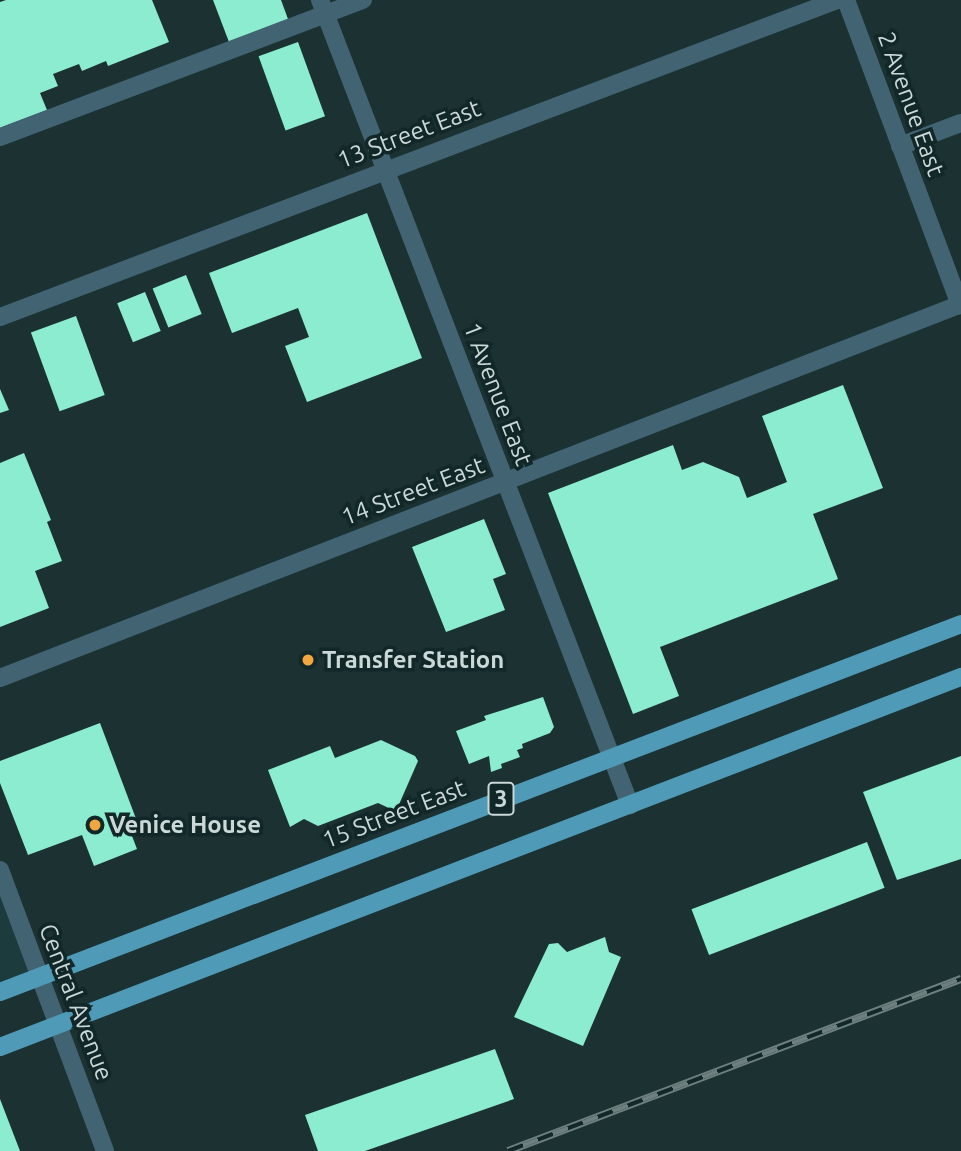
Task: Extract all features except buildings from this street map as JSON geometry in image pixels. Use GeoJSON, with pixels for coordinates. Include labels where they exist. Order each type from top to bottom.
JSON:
{"type":"FeatureCollection","features":[{"type":"Feature","properties":{"kind":"main road","name":"15 Street East"},"geometry":{"type":"LineString","coordinates":[[41,976],[961,624]]}},
{"type":"Feature","properties":{"kind":"main road","name":"3"},"geometry":{"type":"LineString","coordinates":[[0,1047],[961,677]]}},
{"type":"Feature","properties":{"kind":"main road","name":"3"},"geometry":{"type":"LineString","coordinates":[[0,992],[41,976]]}},
{"type":"Feature","properties":{"kind":"street"},"geometry":{"type":"LineString","coordinates":[[0,137],[323,7],[363,0]]}},
{"type":"Feature","properties":{"kind":"street","name":"13 Street East"},"geometry":{"type":"LineString","coordinates":[[0,317],[385,169],[838,0]]}},
{"type":"Feature","properties":{"kind":"street","name":"2 Avenue East"},"geometry":{"type":"LineString","coordinates":[[846,0],[960,304]]}},
{"type":"Feature","properties":{"kind":"street","name":"1 Avenue East"},"geometry":{"type":"LineString","coordinates":[[323,7],[630,805]]}},
{"type":"Feature","properties":{"kind":"street"},"geometry":{"type":"LineString","coordinates":[[900,146],[961,123]]}},
{"type":"Feature","properties":{"kind":"street","name":"14 Street East"},"geometry":{"type":"LineString","coordinates":[[0,678],[960,304]]}},
{"type":"Feature","properties":{"kind":"street","name":"Central Avenue"},"geometry":{"type":"LineString","coordinates":[[0,870],[105,1151]]}},
{"type":"Feature","properties":{"kind":"shaded area"},"geometry":{"type":"Polygon","coordinates":[[[0,870],[41,976],[0,992],[0,870]]]}},
{"type":"Feature","properties":{"kind":"railway"},"geometry":{"type":"LineString","coordinates":[[508,1151],[961,979]]}},
{"type":"Feature","properties":{"kind":"place","name":"Transfer Station"},"geometry":{"type":"Point","coordinates":[308,660]}},
{"type":"Feature","properties":{"kind":"place","name":"Venice House"},"geometry":{"type":"Point","coordinates":[95,825]}}]}
